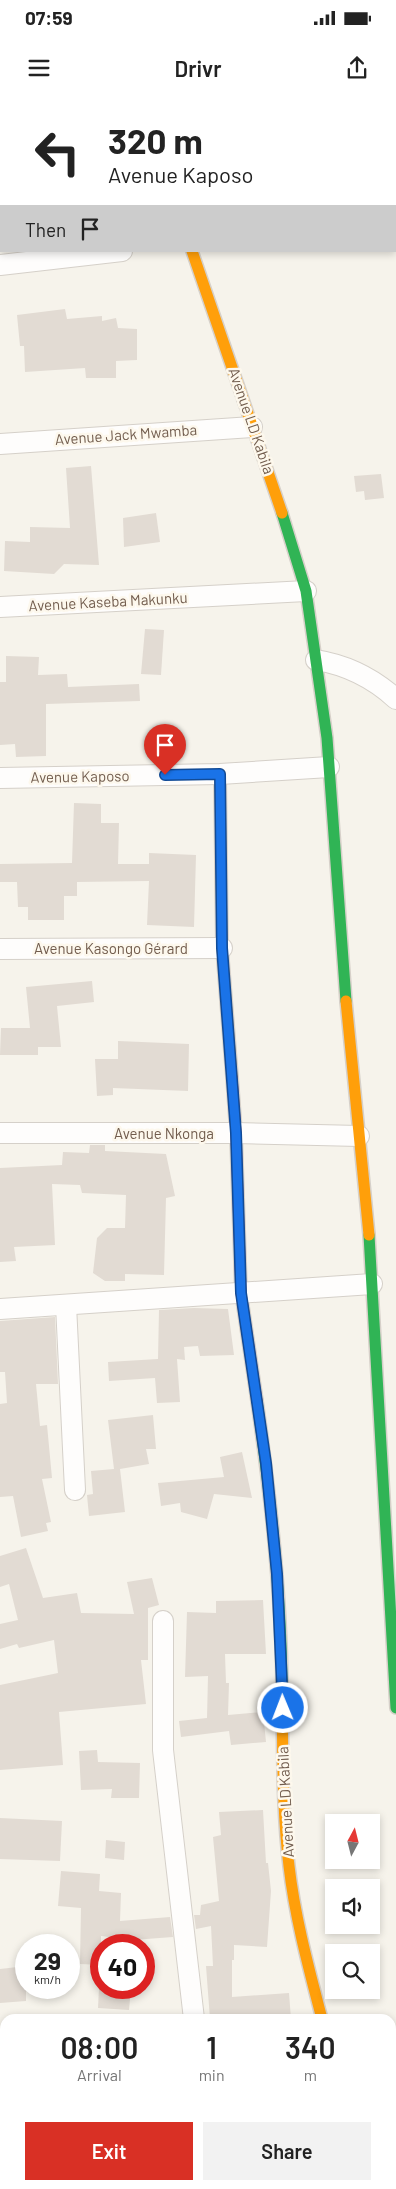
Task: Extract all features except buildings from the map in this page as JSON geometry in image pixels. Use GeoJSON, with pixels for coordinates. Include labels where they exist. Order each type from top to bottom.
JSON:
{"type":"FeatureCollection","features":[{"type":"Feature","properties":{"kind":"street"},"geometry":{"type":"LineString","coordinates":[[0,265],[113,252]]}},
{"type":"Feature","properties":{"kind":"street","name":"Avenue LD Kabila"},"geometry":{"type":"LineString","coordinates":[[192,252],[252,427],[268,468],[306,591],[316,660],[329,767],[341,946],[370,1246],[396,1708]]}},
{"type":"Feature","properties":{"kind":"street","name":"Avenue Jack Mwamba"},"geometry":{"type":"LineString","coordinates":[[0,444],[252,427]]}},
{"type":"Feature","properties":{"kind":"street","name":"Avenue Kaseba Makunku"},"geometry":{"type":"LineString","coordinates":[[0,607],[306,591]]}},
{"type":"Feature","properties":{"kind":"street"},"geometry":{"type":"LineString","coordinates":[[316,660],[332,662],[358,672],[383,687],[396,699]]}},
{"type":"Feature","properties":{"kind":"street","name":"Avenue Kaposo"},"geometry":{"type":"LineString","coordinates":[[0,778],[220,774],[329,767]]}},
{"type":"Feature","properties":{"kind":"street","name":"Avenue LD Kabila"},"geometry":{"type":"LineString","coordinates":[[220,774],[222,948],[236,1133],[241,1293],[266,1463],[277,1574],[289,1866],[303,1946],[321,2014]]}},
{"type":"Feature","properties":{"kind":"street","name":"Avenue Kasongo Gérard"},"geometry":{"type":"LineString","coordinates":[[0,949],[222,948]]}},
{"type":"Feature","properties":{"kind":"street","name":"Avenue Nkonga"},"geometry":{"type":"LineString","coordinates":[[0,1133],[236,1133],[359,1136]]}},
{"type":"Feature","properties":{"kind":"street"},"geometry":{"type":"LineString","coordinates":[[0,1309],[372,1284]]}},
{"type":"Feature","properties":{"kind":"street"},"geometry":{"type":"LineString","coordinates":[[66,1306],[75,1490]]}},
{"type":"Feature","properties":{"kind":"street"},"geometry":{"type":"LineString","coordinates":[[163,1621],[163,1750],[193,2014]]}},
{"type":"Feature","properties":{"kind":"traffic: fast"},"geometry":{"type":"LineString","coordinates":[[282,513],[306,591],[327,738],[346,1001]]}},
{"type":"Feature","properties":{"kind":"traffic: fast"},"geometry":{"type":"LineString","coordinates":[[369,1235],[396,1708]]}},
{"type":"Feature","properties":{"kind":"traffic: fast"},"geometry":{"type":"LineString","coordinates":[[257,1401],[275,1547],[282,1658],[282,1695]]}},
{"type":"Feature","properties":{"kind":"traffic: slow"},"geometry":{"type":"LineString","coordinates":[[192,252],[282,513]]}},
{"type":"Feature","properties":{"kind":"traffic: slow"},"geometry":{"type":"LineString","coordinates":[[220,774],[222,948],[232,1077]]}},
{"type":"Feature","properties":{"kind":"traffic: slow"},"geometry":{"type":"LineString","coordinates":[[346,1001],[369,1235]]}},
{"type":"Feature","properties":{"kind":"traffic: slow"},"geometry":{"type":"LineString","coordinates":[[282,1695],[284,1802],[289,1866],[307,1962],[321,2014]]}},
{"type":"Feature","properties":{"kind":"traffic: jam"},"geometry":{"type":"LineString","coordinates":[[232,1077],[236,1133],[241,1293],[257,1401]]}},
{"type":"Feature","properties":{"kind":"route"},"geometry":{"type":"LineString","coordinates":[[165,775],[220,774],[222,948],[236,1133],[241,1293],[266,1463],[277,1574],[282,1652],[283,1708]]}}]}
